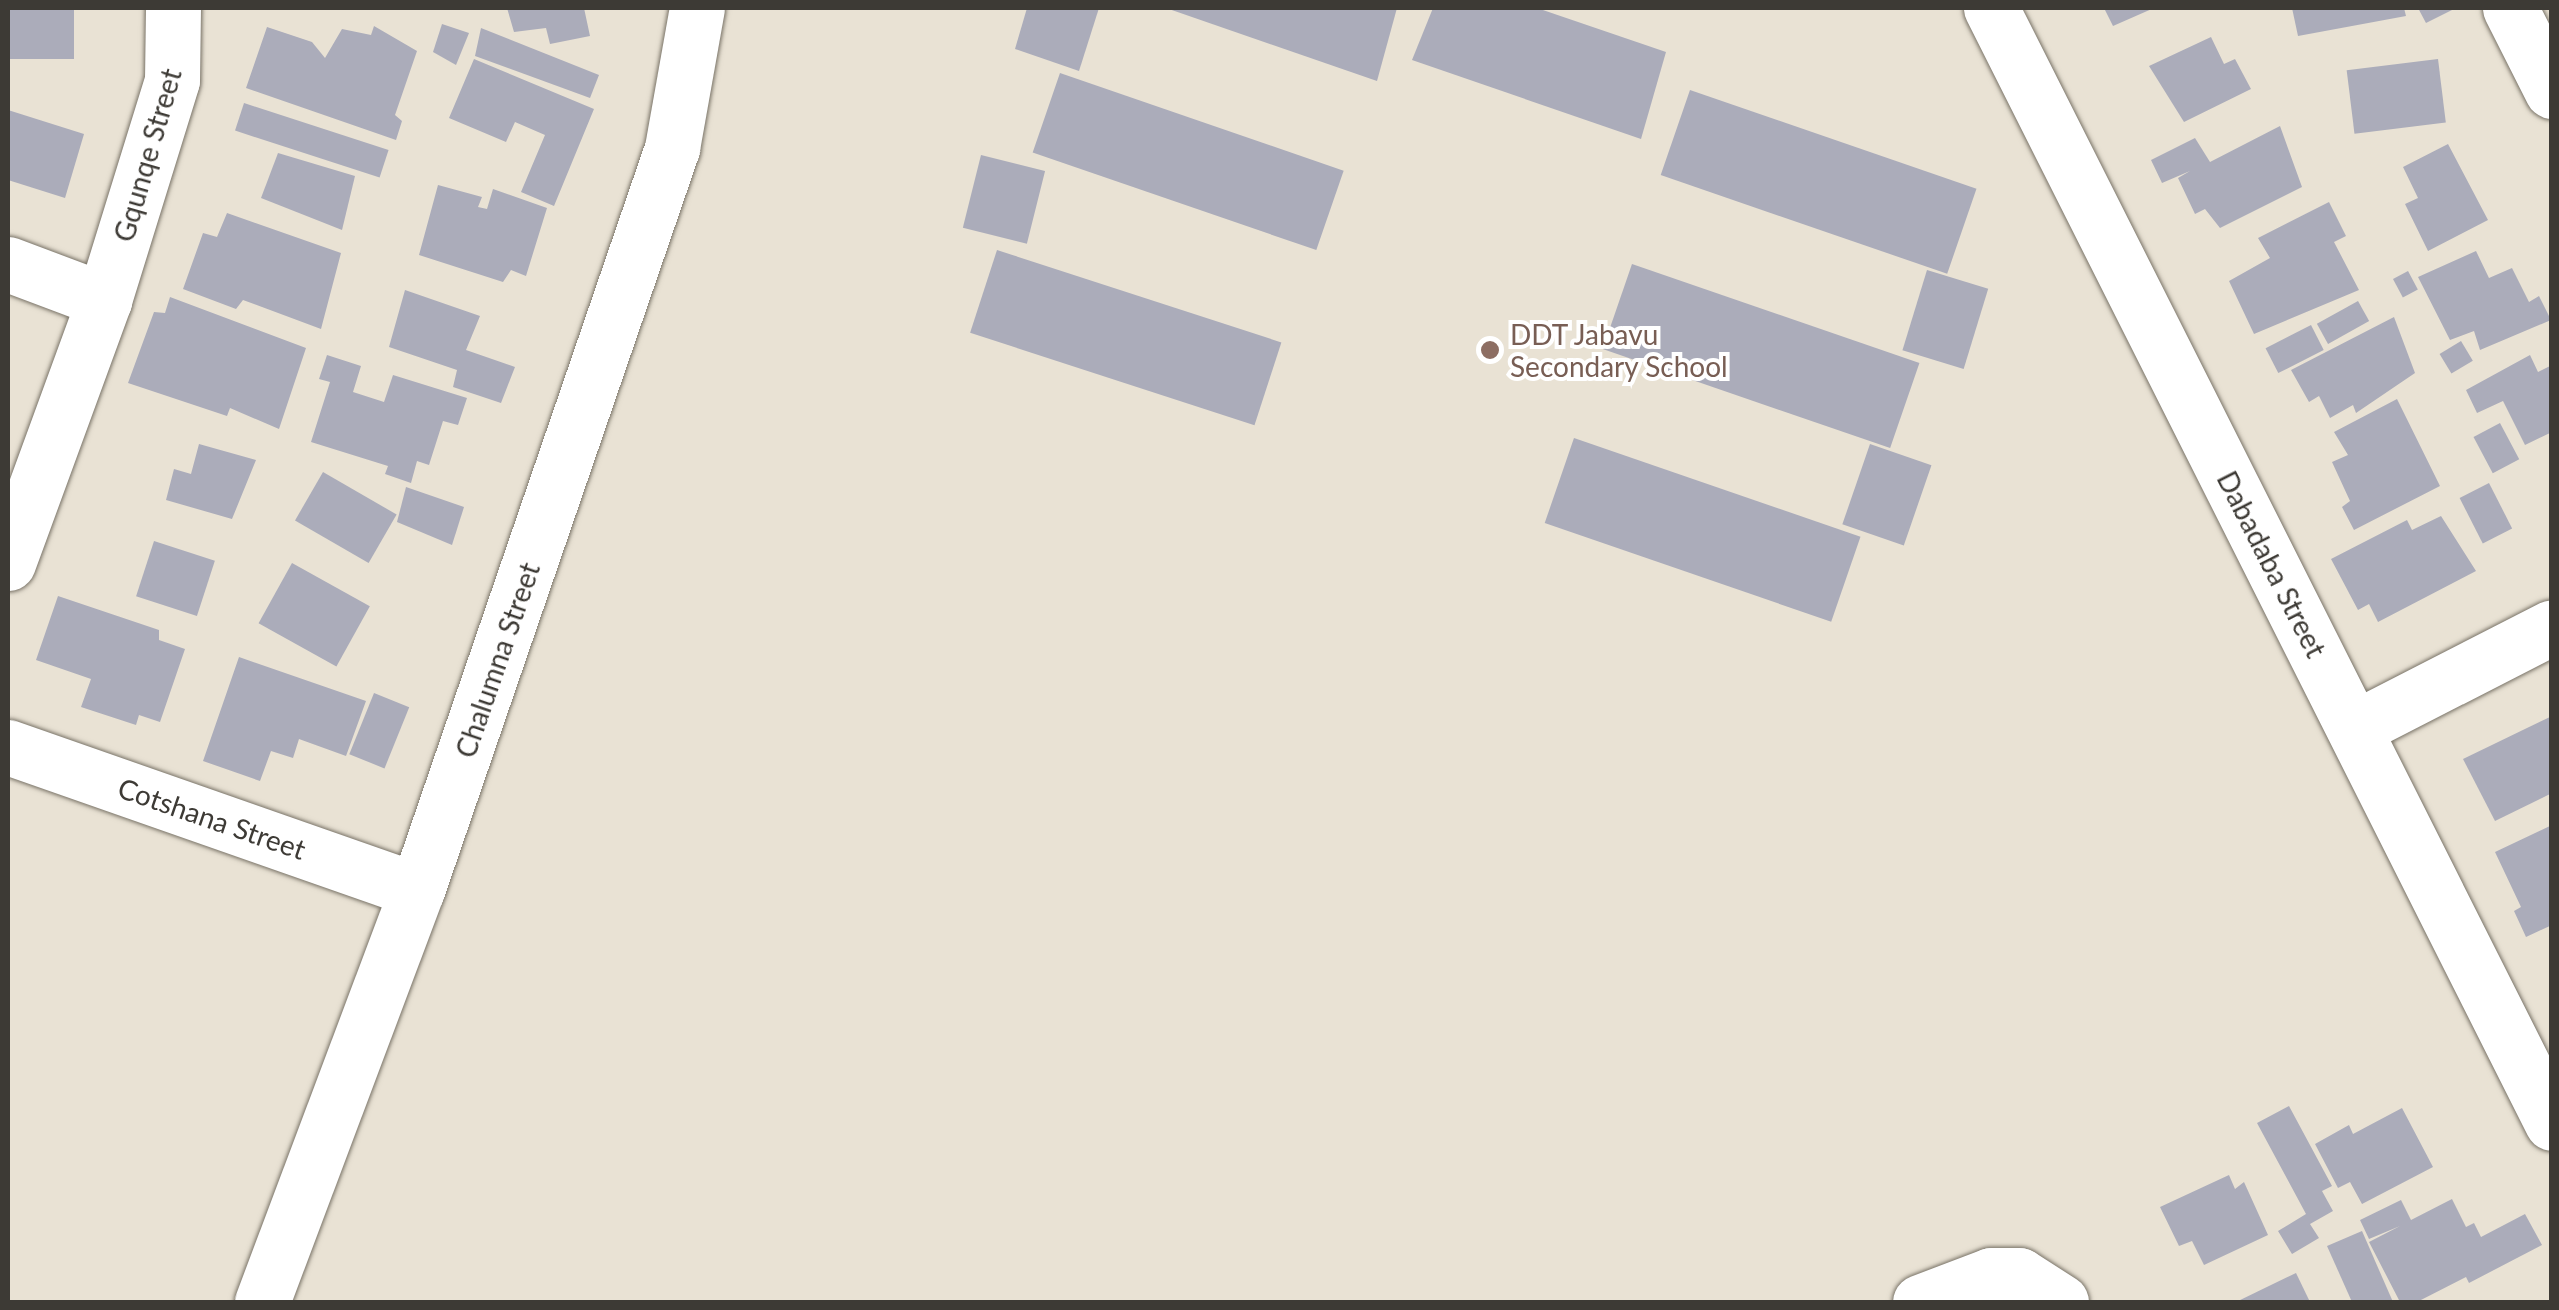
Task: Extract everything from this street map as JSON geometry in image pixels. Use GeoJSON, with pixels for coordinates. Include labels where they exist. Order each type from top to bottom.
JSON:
{"type":"FeatureCollection","features":[{"type":"Feature","properties":{"kind":"street","name":"Gqunqe Street"},"geometry":{"type":"LineString","coordinates":[[8,563],[104,300],[172,80],[172,8]]}},
{"type":"Feature","properties":{"kind":"street","name":"Chalumna Street"},"geometry":{"type":"LineString","coordinates":[[262,1302],[417,890],[672,148],[697,8]]}},
{"type":"Feature","properties":{"kind":"street","name":"Dabadaba Street"},"geometry":{"type":"LineString","coordinates":[[1991,8],[2552,1123]]}},
{"type":"Feature","properties":{"kind":"street"},"geometry":{"type":"LineString","coordinates":[[2510,8],[2552,91]]}},
{"type":"Feature","properties":{"kind":"street"},"geometry":{"type":"LineString","coordinates":[[8,264],[104,300]]}},
{"type":"Feature","properties":{"kind":"street"},"geometry":{"type":"LineString","coordinates":[[2355,728],[2552,628]]}},
{"type":"Feature","properties":{"kind":"street","name":"Cotshana Street"},"geometry":{"type":"LineString","coordinates":[[8,746],[417,890]]}},
{"type":"Feature","properties":{"kind":"street"},"geometry":{"type":"LineString","coordinates":[[1920,1302],[1990,1275],[2019,1276],[2061,1302]]}},
{"type":"Feature","properties":{"kind":"building"},"geometry":{"type":"Polygon","coordinates":[[[8,8],[74,8],[74,59],[8,59],[8,8]]]}},
{"type":"Feature","properties":{"kind":"building"},"geometry":{"type":"Polygon","coordinates":[[[507,8],[584,8],[590,36],[550,44],[546,28],[514,32],[507,8]]]}},
{"type":"Feature","properties":{"kind":"building"},"geometry":{"type":"Polygon","coordinates":[[[1027,8],[1099,8],[1079,71],[1015,49],[1027,8]]]}},
{"type":"Feature","properties":{"kind":"building"},"geometry":{"type":"Polygon","coordinates":[[[1166,8],[1397,8],[1377,81],[1166,8]]]}},
{"type":"Feature","properties":{"kind":"building"},"geometry":{"type":"Polygon","coordinates":[[[1433,8],[1537,8],[1666,52],[1641,139],[1412,60],[1433,8]]]}},
{"type":"Feature","properties":{"kind":"building"},"geometry":{"type":"Polygon","coordinates":[[[2104,8],[2154,8],[2113,26],[2104,8]]]}},
{"type":"Feature","properties":{"kind":"building"},"geometry":{"type":"Polygon","coordinates":[[[2292,8],[2404,8],[2406,16],[2298,36],[2292,8]]]}},
{"type":"Feature","properties":{"kind":"building"},"geometry":{"type":"Polygon","coordinates":[[[2418,8],[2456,8],[2426,23],[2418,8]]]}},
{"type":"Feature","properties":{"kind":"building"},"geometry":{"type":"Polygon","coordinates":[[[442,24],[469,33],[456,65],[433,52],[442,24]]]}},
{"type":"Feature","properties":{"kind":"building"},"geometry":{"type":"Polygon","coordinates":[[[374,26],[417,51],[395,115],[402,121],[396,140],[246,88],[267,27],[312,42],[325,58],[342,29],[371,35],[374,26]]]}},
{"type":"Feature","properties":{"kind":"building"},"geometry":{"type":"Polygon","coordinates":[[[481,28],[599,75],[590,98],[475,56],[481,28]]]}},
{"type":"Feature","properties":{"kind":"building"},"geometry":{"type":"Polygon","coordinates":[[[2211,37],[2224,64],[2235,59],[2251,89],[2184,122],[2149,66],[2211,37]]]}},
{"type":"Feature","properties":{"kind":"building"},"geometry":{"type":"Polygon","coordinates":[[[474,59],[594,109],[554,206],[521,192],[545,135],[515,122],[506,142],[449,118],[474,59]]]}},
{"type":"Feature","properties":{"kind":"building"},"geometry":{"type":"Polygon","coordinates":[[[2438,59],[2446,123],[2354,134],[2347,70],[2438,59]]]}},
{"type":"Feature","properties":{"kind":"building"},"geometry":{"type":"Polygon","coordinates":[[[1060,73],[1344,171],[1316,250],[1033,152],[1060,73]]]}},
{"type":"Feature","properties":{"kind":"building"},"geometry":{"type":"Polygon","coordinates":[[[1690,90],[1976,189],[1947,274],[1661,175],[1690,90]]]}},
{"type":"Feature","properties":{"kind":"building"},"geometry":{"type":"Polygon","coordinates":[[[244,103],[389,150],[380,178],[235,131],[244,103]]]}},
{"type":"Feature","properties":{"kind":"building"},"geometry":{"type":"Polygon","coordinates":[[[8,110],[84,134],[65,198],[8,180],[8,110]]]}},
{"type":"Feature","properties":{"kind":"building"},"geometry":{"type":"Polygon","coordinates":[[[2280,126],[2302,187],[2220,228],[2205,209],[2195,214],[2178,178],[2190,171],[2162,183],[2151,160],[2195,138],[2210,162],[2280,126]]]}},
{"type":"Feature","properties":{"kind":"building"},"geometry":{"type":"Polygon","coordinates":[[[2448,144],[2488,220],[2428,251],[2405,204],[2418,198],[2403,167],[2448,144]]]}},
{"type":"Feature","properties":{"kind":"building"},"geometry":{"type":"Polygon","coordinates":[[[278,153],[355,176],[342,230],[261,198],[278,153]]]}},
{"type":"Feature","properties":{"kind":"building"},"geometry":{"type":"Polygon","coordinates":[[[981,155],[1045,171],[1027,244],[963,228],[981,155]]]}},
{"type":"Feature","properties":{"kind":"building"},"geometry":{"type":"Polygon","coordinates":[[[438,185],[482,197],[478,207],[487,209],[493,189],[547,208],[526,276],[511,270],[503,282],[419,255],[438,185]]]}},
{"type":"Feature","properties":{"kind":"building"},"geometry":{"type":"Polygon","coordinates":[[[2329,202],[2346,236],[2334,242],[2359,290],[2254,334],[2229,281],[2270,258],[2258,238],[2329,202]]]}},
{"type":"Feature","properties":{"kind":"building"},"geometry":{"type":"Polygon","coordinates":[[[227,213],[341,253],[321,329],[243,300],[236,309],[183,289],[203,233],[217,237],[227,213]]]}},
{"type":"Feature","properties":{"kind":"building"},"geometry":{"type":"Polygon","coordinates":[[[997,250],[1281,342],[1254,425],[970,333],[997,250]]]}},
{"type":"Feature","properties":{"kind":"building"},"geometry":{"type":"Polygon","coordinates":[[[2476,251],[2489,278],[2512,268],[2529,302],[2539,296],[2551,320],[2480,350],[2474,331],[2450,340],[2418,277],[2476,251]]]}},
{"type":"Feature","properties":{"kind":"building"},"geometry":{"type":"Polygon","coordinates":[[[1632,264],[1919,363],[1890,448],[1603,349],[1632,264]]]}},
{"type":"Feature","properties":{"kind":"building"},"geometry":{"type":"Polygon","coordinates":[[[1927,270],[1988,289],[1964,369],[1902,350],[1927,270]]]}},
{"type":"Feature","properties":{"kind":"building"},"geometry":{"type":"Polygon","coordinates":[[[2408,271],[2418,290],[2403,298],[2393,279],[2408,271]]]}},
{"type":"Feature","properties":{"kind":"building"},"geometry":{"type":"Polygon","coordinates":[[[405,290],[480,316],[466,350],[515,367],[501,403],[453,387],[457,370],[389,347],[405,290]]]}},
{"type":"Feature","properties":{"kind":"building"},"geometry":{"type":"Polygon","coordinates":[[[170,297],[306,348],[279,429],[230,408],[227,416],[128,383],[154,312],[165,313],[170,297]]]}},
{"type":"Feature","properties":{"kind":"building"},"geometry":{"type":"Polygon","coordinates":[[[2358,301],[2369,321],[2328,344],[2317,324],[2358,301]]]}},
{"type":"Feature","properties":{"kind":"building"},"geometry":{"type":"Polygon","coordinates":[[[2394,317],[2415,373],[2356,413],[2353,405],[2330,418],[2319,396],[2309,402],[2291,370],[2394,317]]]}},
{"type":"Feature","properties":{"kind":"building"},"geometry":{"type":"Polygon","coordinates":[[[2311,325],[2324,350],[2278,373],[2266,348],[2311,325]]]}},
{"type":"Feature","properties":{"kind":"building"},"geometry":{"type":"Polygon","coordinates":[[[2461,341],[2473,361],[2451,374],[2440,354],[2461,341]]]}},
{"type":"Feature","properties":{"kind":"building"},"geometry":{"type":"Polygon","coordinates":[[[327,355],[361,366],[353,392],[384,402],[393,375],[467,398],[458,425],[443,421],[429,465],[417,461],[411,483],[385,474],[388,466],[311,442],[330,382],[319,379],[327,355]]]}},
{"type":"Feature","properties":{"kind":"building"},"geometry":{"type":"Polygon","coordinates":[[[2530,355],[2538,372],[2552,365],[2552,432],[2525,445],[2503,401],[2477,413],[2466,390],[2530,355]]]}},
{"type":"Feature","properties":{"kind":"building"},"geometry":{"type":"Polygon","coordinates":[[[2397,399],[2440,486],[2354,530],[2342,507],[2350,501],[2332,462],[2348,455],[2334,432],[2397,399]]]}},
{"type":"Feature","properties":{"kind":"building"},"geometry":{"type":"Polygon","coordinates":[[[2500,423],[2519,459],[2493,473],[2474,437],[2500,423]]]}},
{"type":"Feature","properties":{"kind":"building"},"geometry":{"type":"Polygon","coordinates":[[[1574,438],[1860,537],[1831,622],[1545,523],[1574,438]]]}},
{"type":"Feature","properties":{"kind":"building"},"geometry":{"type":"Polygon","coordinates":[[[199,444],[256,460],[232,519],[166,500],[174,469],[191,474],[199,444]]]}},
{"type":"Feature","properties":{"kind":"building"},"geometry":{"type":"Polygon","coordinates":[[[1870,444],[1931,465],[1904,546],[1842,524],[1870,444]]]}},
{"type":"Feature","properties":{"kind":"building"},"geometry":{"type":"Polygon","coordinates":[[[323,472],[397,514],[369,563],[295,520],[323,472]]]}},
{"type":"Feature","properties":{"kind":"building"},"geometry":{"type":"Polygon","coordinates":[[[2489,483],[2512,528],[2483,543],[2460,498],[2489,483]]]}},
{"type":"Feature","properties":{"kind":"building"},"geometry":{"type":"Polygon","coordinates":[[[406,487],[464,507],[452,545],[397,522],[406,487]]]}},
{"type":"Feature","properties":{"kind":"building"},"geometry":{"type":"Polygon","coordinates":[[[2441,516],[2476,571],[2378,622],[2369,604],[2358,610],[2331,559],[2407,520],[2412,530],[2441,516]]]}},
{"type":"Feature","properties":{"kind":"building"},"geometry":{"type":"Polygon","coordinates":[[[154,541],[215,561],[197,616],[136,596],[154,541]]]}},
{"type":"Feature","properties":{"kind":"building"},"geometry":{"type":"Polygon","coordinates":[[[292,563],[370,606],[336,666],[259,623],[292,563]]]}},
{"type":"Feature","properties":{"kind":"building"},"geometry":{"type":"Polygon","coordinates":[[[58,596],[159,630],[159,640],[185,649],[160,722],[139,715],[136,725],[81,707],[91,679],[36,660],[58,596]]]}},
{"type":"Feature","properties":{"kind":"building"},"geometry":{"type":"Polygon","coordinates":[[[239,657],[366,701],[346,756],[299,739],[293,758],[271,751],[260,781],[203,761],[239,657]]]}},
{"type":"Feature","properties":{"kind":"building"},"geometry":{"type":"Polygon","coordinates":[[[374,693],[409,707],[385,768],[349,754],[374,693]]]}},
{"type":"Feature","properties":{"kind":"building"},"geometry":{"type":"Polygon","coordinates":[[[2552,716],[2552,793],[2495,821],[2463,759],[2552,716]]]}},
{"type":"Feature","properties":{"kind":"building"},"geometry":{"type":"Polygon","coordinates":[[[2552,825],[2552,925],[2526,937],[2514,911],[2521,907],[2495,852],[2552,825]]]}},
{"type":"Feature","properties":{"kind":"building"},"geometry":{"type":"Polygon","coordinates":[[[2289,1106],[2332,1186],[2322,1191],[2333,1211],[2310,1224],[2319,1238],[2292,1254],[2278,1231],[2306,1214],[2257,1123],[2289,1106]]]}},
{"type":"Feature","properties":{"kind":"building"},"geometry":{"type":"Polygon","coordinates":[[[2402,1108],[2433,1167],[2362,1204],[2350,1182],[2338,1188],[2315,1144],[2349,1125],[2353,1134],[2402,1108]]]}},
{"type":"Feature","properties":{"kind":"building"},"geometry":{"type":"Polygon","coordinates":[[[2229,1175],[2235,1189],[2244,1182],[2268,1235],[2204,1265],[2192,1241],[2179,1246],[2160,1207],[2229,1175]]]}},
{"type":"Feature","properties":{"kind":"building"},"geometry":{"type":"Polygon","coordinates":[[[2452,1199],[2466,1227],[2474,1223],[2481,1237],[2525,1214],[2542,1245],[2469,1283],[2466,1277],[2417,1302],[2400,1302],[2369,1242],[2400,1226],[2369,1239],[2360,1220],[2401,1200],[2411,1220],[2452,1199]]]}},
{"type":"Feature","properties":{"kind":"building"},"geometry":{"type":"Polygon","coordinates":[[[2362,1231],[2393,1302],[2352,1302],[2327,1246],[2362,1231]]]}},
{"type":"Feature","properties":{"kind":"building"},"geometry":{"type":"Polygon","coordinates":[[[2296,1273],[2310,1302],[2236,1302],[2296,1273]]]}},
{"type":"Feature","properties":{"kind":"place","name":"DDT Jabavu Secondary School"},"geometry":{"type":"Point","coordinates":[1490,350]}}]}
